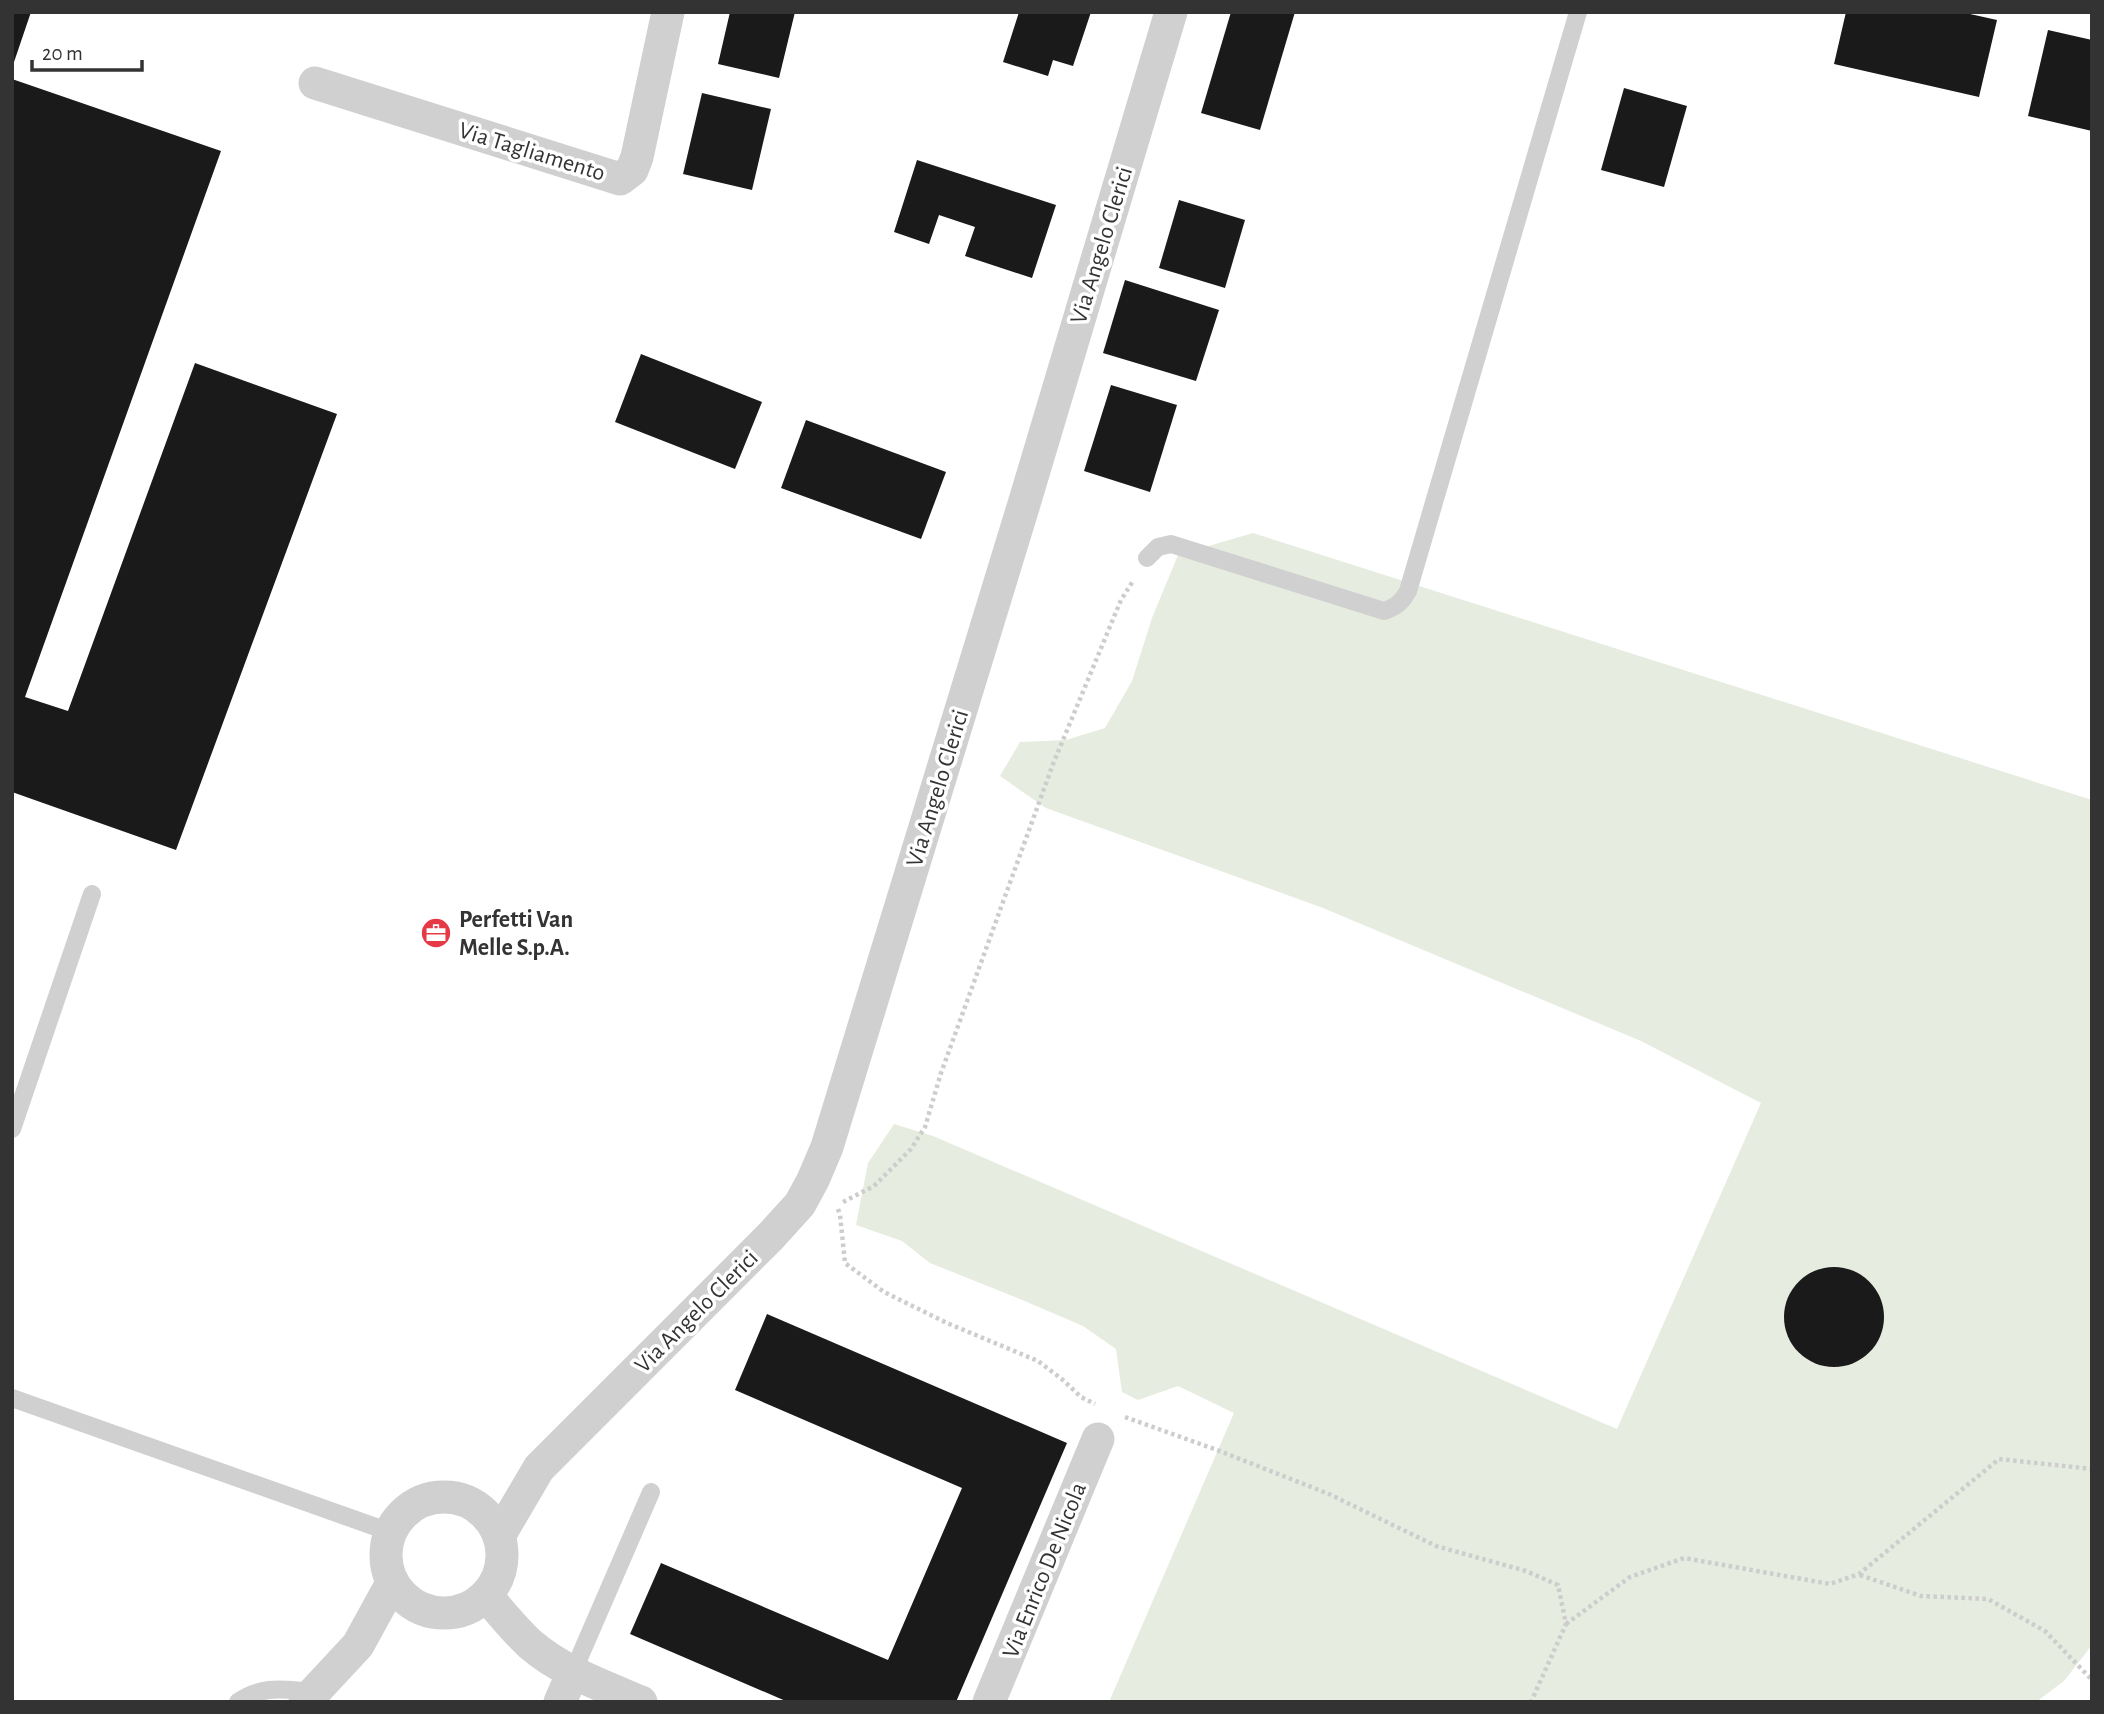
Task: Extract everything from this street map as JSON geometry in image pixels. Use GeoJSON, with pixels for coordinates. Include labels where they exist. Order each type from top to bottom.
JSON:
{"type":"FeatureCollection","features":[{"type":"Feature","properties":{"kind":"street","name":"Via Tagliamento"},"geometry":{"type":"LineString","coordinates":[[315,83],[620,178],[632,170],[638,157],[668,12]]}},
{"type":"Feature","properties":{"kind":"street","name":"Via Angelo Clerici"},"geometry":{"type":"LineString","coordinates":[[499,1536],[539,1468],[771,1236],[800,1204],[813,1180],[827,1147],[1171,12]]}},
{"type":"Feature","properties":{"kind":"street","name":"Via Enrico De Nicola"},"geometry":{"type":"LineString","coordinates":[[989,1702],[1103,1425]]}},
{"type":"Feature","properties":{"kind":"street","name":"Via Angelo Clerici"},"geometry":{"type":"LineString","coordinates":[[470,1502],[539,1468]]}},
{"type":"Feature","properties":{"kind":"street"},"geometry":{"type":"LineString","coordinates":[[452,1496],[470,1502],[483,1511],[499,1536],[501,1567],[495,1582],[486,1595],[458,1612],[442,1614],[412,1605],[392,1583],[386,1566],[385,1549],[390,1532],[400,1516],[415,1504],[433,1497],[452,1496]]}},
{"type":"Feature","properties":{"kind":"street"},"geometry":{"type":"LineString","coordinates":[[309,1697],[358,1645],[392,1583]]}},
{"type":"Feature","properties":{"kind":"street"},"geometry":{"type":"LineString","coordinates":[[486,1595],[566,1687],[641,1702]]}},
{"type":"Feature","properties":{"kind":"street"},"geometry":{"type":"LineString","coordinates":[[358,1645],[425,1611]]}},
{"type":"Feature","properties":{"kind":"lane"},"geometry":{"type":"LineString","coordinates":[[1147,558],[1158,547],[1171,544],[1384,611],[1402,602],[1408,591],[1578,12]]}},
{"type":"Feature","properties":{"kind":"lane"},"geometry":{"type":"LineString","coordinates":[[12,1129],[92,894]]}},
{"type":"Feature","properties":{"kind":"lane"},"geometry":{"type":"LineString","coordinates":[[12,1398],[390,1532]]}},
{"type":"Feature","properties":{"kind":"lane"},"geometry":{"type":"LineString","coordinates":[[566,1687],[651,1492]]}},
{"type":"Feature","properties":{"kind":"lane"},"geometry":{"type":"LineString","coordinates":[[238,1702],[248,1695],[270,1689],[309,1697]]}},
{"type":"Feature","properties":{"kind":"path"},"geometry":{"type":"LineString","coordinates":[[1147,558],[1121,600],[1053,764],[946,1061],[925,1127],[911,1149],[874,1186],[836,1205],[841,1215],[845,1263],[884,1292],[947,1323],[1038,1361],[1081,1397],[1103,1425],[1217,1450],[1329,1494],[1436,1546],[1526,1571],[1558,1586],[1566,1623]]}},
{"type":"Feature","properties":{"kind":"path"},"geometry":{"type":"LineString","coordinates":[[1531,1702],[1566,1623],[1630,1577],[1684,1558],[1830,1584],[1859,1574],[1999,1459],[2092,1469]]}},
{"type":"Feature","properties":{"kind":"path"},"geometry":{"type":"LineString","coordinates":[[1859,1574],[1921,1596],[1988,1599],[2045,1631],[2092,1680]]}},
{"type":"Feature","properties":{"kind":"shaded area"},"geometry":{"type":"Polygon","coordinates":[[[1253,533],[2092,800],[2092,1645],[2064,1681],[2036,1702],[1109,1702],[1234,1413],[1178,1386],[1138,1400],[1122,1392],[1116,1349],[1083,1326],[930,1263],[902,1241],[856,1225],[868,1163],[894,1124],[933,1136],[1617,1429],[1761,1103],[1641,1041],[1323,908],[1046,808],[1000,776],[1020,742],[1066,740],[1105,728],[1132,681],[1152,618],[1178,555],[1253,533]]]}},
{"type":"Feature","properties":{"kind":"building"},"geometry":{"type":"Polygon","coordinates":[[[12,12],[31,12],[13,65],[12,65],[12,12]]]}},
{"type":"Feature","properties":{"kind":"building"},"geometry":{"type":"Polygon","coordinates":[[[730,12],[795,12],[779,78],[718,64],[730,12]]]}},
{"type":"Feature","properties":{"kind":"building"},"geometry":{"type":"Polygon","coordinates":[[[1019,12],[1091,12],[1073,66],[1053,60],[1048,76],[1003,62],[1019,12]]]}},
{"type":"Feature","properties":{"kind":"building"},"geometry":{"type":"Polygon","coordinates":[[[1231,12],[1295,12],[1260,130],[1201,113],[1231,12]]]}},
{"type":"Feature","properties":{"kind":"building"},"geometry":{"type":"Polygon","coordinates":[[[1846,12],[1961,12],[1997,20],[1979,97],[1834,64],[1846,12]]]}},
{"type":"Feature","properties":{"kind":"building"},"geometry":{"type":"Polygon","coordinates":[[[2048,30],[2092,40],[2092,131],[2028,116],[2048,30]]]}},
{"type":"Feature","properties":{"kind":"building"},"geometry":{"type":"Polygon","coordinates":[[[12,79],[221,151],[25,697],[68,711],[195,363],[337,414],[176,850],[12,792],[12,79]]]}},
{"type":"Feature","properties":{"kind":"building"},"geometry":{"type":"Polygon","coordinates":[[[1624,88],[1687,106],[1664,187],[1601,170],[1624,88]]]}},
{"type":"Feature","properties":{"kind":"building"},"geometry":{"type":"Polygon","coordinates":[[[702,93],[771,109],[752,190],[683,174],[702,93]]]}},
{"type":"Feature","properties":{"kind":"building"},"geometry":{"type":"Polygon","coordinates":[[[917,160],[1056,205],[1032,278],[965,256],[975,227],[939,215],[929,244],[894,232],[917,160]]]}},
{"type":"Feature","properties":{"kind":"building"},"geometry":{"type":"Polygon","coordinates":[[[1179,200],[1245,220],[1225,288],[1159,268],[1179,200]]]}},
{"type":"Feature","properties":{"kind":"building"},"geometry":{"type":"Polygon","coordinates":[[[1125,280],[1219,310],[1196,381],[1103,353],[1125,280]]]}},
{"type":"Feature","properties":{"kind":"building"},"geometry":{"type":"Polygon","coordinates":[[[641,354],[762,402],[735,469],[615,422],[641,354]]]}},
{"type":"Feature","properties":{"kind":"building"},"geometry":{"type":"Polygon","coordinates":[[[1111,385],[1177,405],[1150,492],[1084,471],[1111,385]]]}},
{"type":"Feature","properties":{"kind":"building"},"geometry":{"type":"Polygon","coordinates":[[[806,420],[946,472],[921,539],[781,488],[806,420]]]}},
{"type":"Feature","properties":{"kind":"building"},"geometry":{"type":"Polygon","coordinates":[[[1834,1267],[1853,1271],[1869,1282],[1880,1298],[1884,1317],[1880,1336],[1869,1352],[1853,1363],[1834,1367],[1815,1363],[1799,1352],[1788,1336],[1784,1317],[1788,1298],[1799,1282],[1815,1271],[1834,1267]]]}},
{"type":"Feature","properties":{"kind":"building"},"geometry":{"type":"Polygon","coordinates":[[[767,1314],[1067,1443],[956,1702],[788,1702],[630,1634],[661,1563],[888,1660],[962,1488],[735,1390],[767,1314]]]}},
{"type":"Feature","properties":{"kind":"place","name":"Perfetti Van Melle S.p.A."},"geometry":{"type":"Point","coordinates":[436,933]}}]}
